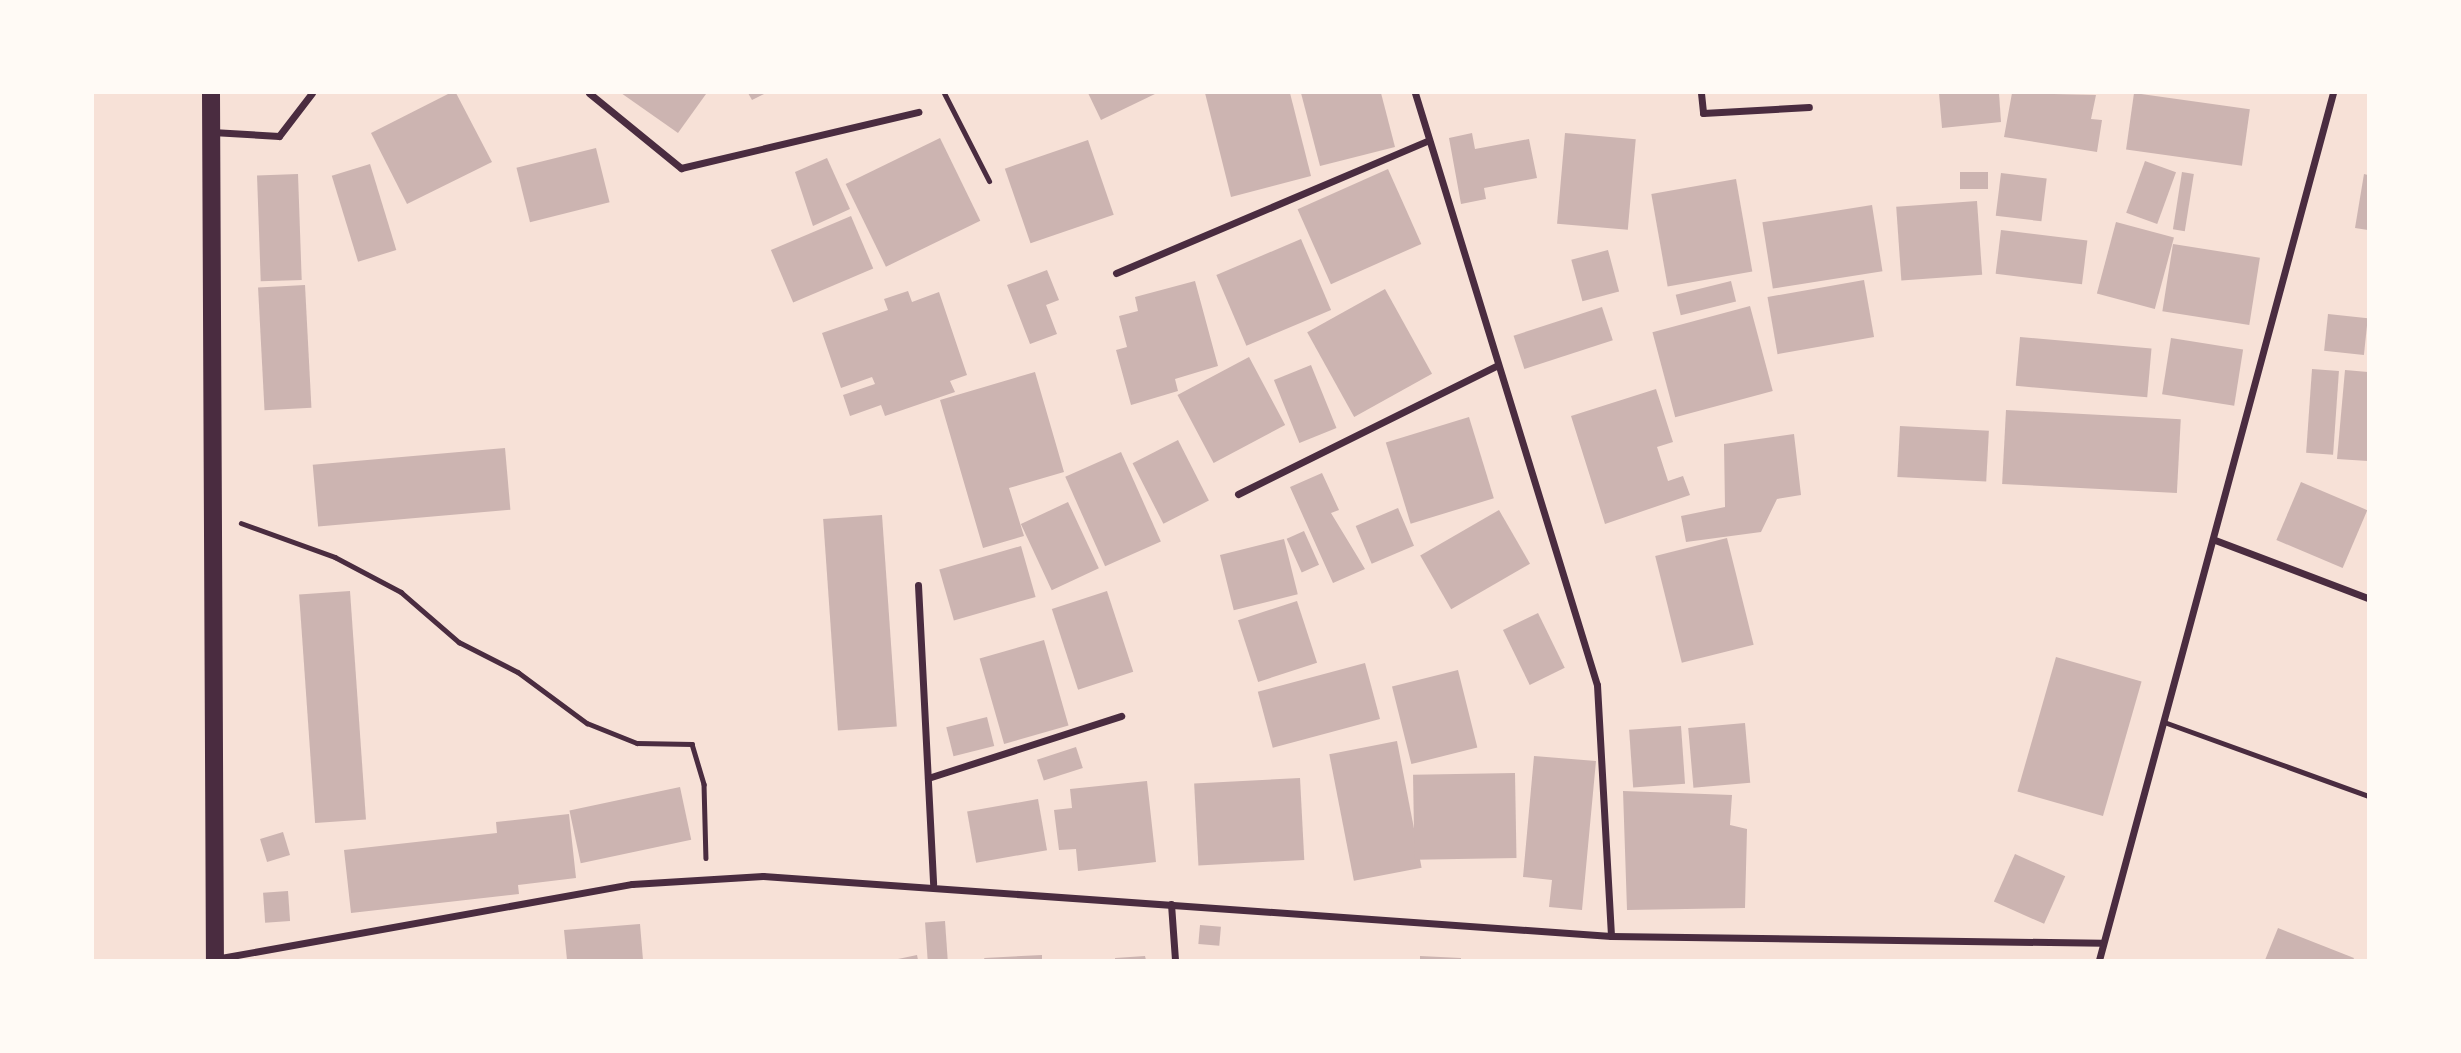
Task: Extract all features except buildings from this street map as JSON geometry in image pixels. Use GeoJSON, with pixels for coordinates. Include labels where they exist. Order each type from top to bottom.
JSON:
{"type":"FeatureCollection","features":[{"type":"Feature","properties":{"kind":"main road"},"geometry":{"type":"LineString","coordinates":[[211,93],[213,960]]}},
{"type":"Feature","properties":{"kind":"street"},"geometry":{"type":"LineString","coordinates":[[211,132],[279,136],[312,93]]}},
{"type":"Feature","properties":{"kind":"street"},"geometry":{"type":"LineString","coordinates":[[589,93],[681,168],[918,112]]}},
{"type":"Feature","properties":{"kind":"street"},"geometry":{"type":"LineString","coordinates":[[1415,93],[1597,685],[1611,936]]}},
{"type":"Feature","properties":{"kind":"street"},"geometry":{"type":"LineString","coordinates":[[1701,93],[1703,113],[1809,107]]}},
{"type":"Feature","properties":{"kind":"street"},"geometry":{"type":"LineString","coordinates":[[2099,960],[2215,540],[2333,93]]}},
{"type":"Feature","properties":{"kind":"street"},"geometry":{"type":"LineString","coordinates":[[1116,273],[1429,139]]}},
{"type":"Feature","properties":{"kind":"street"},"geometry":{"type":"LineString","coordinates":[[1238,494],[1498,365]]}},
{"type":"Feature","properties":{"kind":"street"},"geometry":{"type":"LineString","coordinates":[[2215,540],[2368,598]]}},
{"type":"Feature","properties":{"kind":"street"},"geometry":{"type":"LineString","coordinates":[[919,585],[933,884]]}},
{"type":"Feature","properties":{"kind":"street"},"geometry":{"type":"LineString","coordinates":[[928,778],[1122,716]]}},
{"type":"Feature","properties":{"kind":"street"},"geometry":{"type":"LineString","coordinates":[[213,960],[632,884],[763,876],[933,884],[1611,936],[2102,943]]}},
{"type":"Feature","properties":{"kind":"street"},"geometry":{"type":"LineString","coordinates":[[1171,904],[1175,960]]}},
{"type":"Feature","properties":{"kind":"lane"},"geometry":{"type":"LineString","coordinates":[[944,93],[989,181]]}},
{"type":"Feature","properties":{"kind":"lane"},"geometry":{"type":"LineString","coordinates":[[2164,722],[2368,796]]}},
{"type":"Feature","properties":{"kind":"path"},"geometry":{"type":"LineString","coordinates":[[230,519],[335,557],[401,592],[459,642],[518,672],[587,723],[637,743],[692,744],[704,784],[705,871]]}}]}
